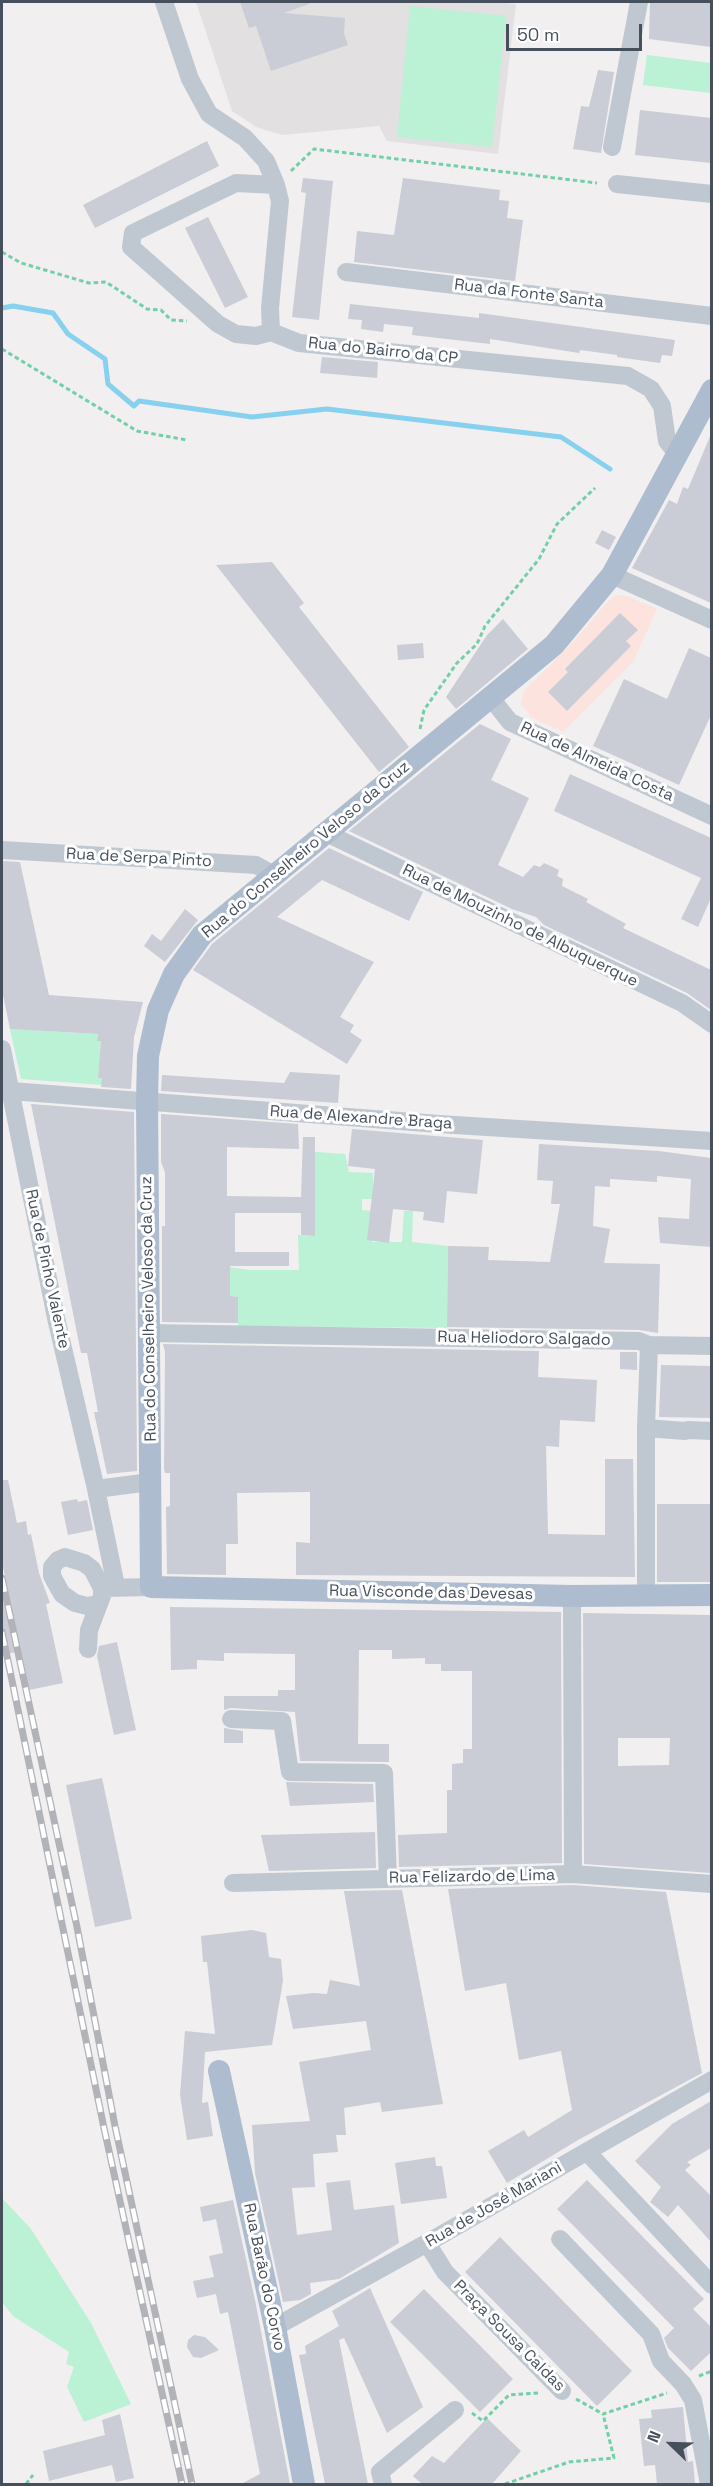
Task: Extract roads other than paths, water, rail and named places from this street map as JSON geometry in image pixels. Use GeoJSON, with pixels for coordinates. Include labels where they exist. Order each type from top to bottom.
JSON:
{"type":"FeatureCollection","features":[{"type":"Feature","properties":{"kind":"main road","name":"Rua do Conselheiro Veloso da Cruz"},"geometry":{"type":"LineString","coordinates":[[151,1587],[148,1056],[158,1010],[174,974],[202,935],[554,645],[612,575],[677,454],[705,417],[711,390]]}},
{"type":"Feature","properties":{"kind":"main road","name":"Rua Visconde das Devesas"},"geometry":{"type":"LineString","coordinates":[[151,1587],[572,1596],[711,1595]]}},
{"type":"Feature","properties":{"kind":"main road","name":"Rua Barão do Corvo"},"geometry":{"type":"LineString","coordinates":[[219,2071],[275,2327],[304,2484]]}},
{"type":"Feature","properties":{"kind":"street"},"geometry":{"type":"LineString","coordinates":[[164,2],[190,79],[209,114],[245,138],[266,161],[276,185],[280,201],[270,308],[271,332]]}},
{"type":"Feature","properties":{"kind":"street"},"geometry":{"type":"LineString","coordinates":[[612,147],[639,2]]}},
{"type":"Feature","properties":{"kind":"street","name":"Rua do Bairro da CP"},"geometry":{"type":"LineString","coordinates":[[276,185],[236,183],[133,233],[131,247],[218,324],[237,334],[256,336],[271,332],[299,343],[628,376],[651,389],[662,406],[667,441],[677,454]]}},
{"type":"Feature","properties":{"kind":"street"},"geometry":{"type":"LineString","coordinates":[[617,183],[711,195]]}},
{"type":"Feature","properties":{"kind":"street","name":"Rua da Fonte Santa"},"geometry":{"type":"LineString","coordinates":[[346,272],[711,316]]}},
{"type":"Feature","properties":{"kind":"street"},"geometry":{"type":"LineString","coordinates":[[612,575],[711,620]]}},
{"type":"Feature","properties":{"kind":"street","name":"Rua de Almeida Costa"},"geometry":{"type":"LineString","coordinates":[[491,698],[510,722],[711,816]]}},
{"type":"Feature","properties":{"kind":"street","name":"Rua de Mouzinho de Albuquerque"},"geometry":{"type":"LineString","coordinates":[[326,833],[682,1004],[711,1024]]}},
{"type":"Feature","properties":{"kind":"street","name":"Rua de Serpa Pinto"},"geometry":{"type":"LineString","coordinates":[[2,850],[256,865],[274,875]]}},
{"type":"Feature","properties":{"kind":"street","name":"Rua de Pinho Valente"},"geometry":{"type":"LineString","coordinates":[[2,1049],[56,1318],[96,1488],[105,1593]]}},
{"type":"Feature","properties":{"kind":"street","name":"Rua de Alexandre Braga"},"geometry":{"type":"LineString","coordinates":[[11,1091],[439,1124],[711,1140]]}},
{"type":"Feature","properties":{"kind":"street","name":"Rua Heliodoro Salgado"},"geometry":{"type":"LineString","coordinates":[[149,1333],[639,1341],[649,1345],[711,1346]]}},
{"type":"Feature","properties":{"kind":"street"},"geometry":{"type":"LineString","coordinates":[[646,1594],[646,1428],[649,1345]]}},
{"type":"Feature","properties":{"kind":"street"},"geometry":{"type":"LineString","coordinates":[[646,1428],[711,1431]]}},
{"type":"Feature","properties":{"kind":"street"},"geometry":{"type":"LineString","coordinates":[[96,1488],[150,1482]]}},
{"type":"Feature","properties":{"kind":"street"},"geometry":{"type":"LineString","coordinates":[[88,1649],[89,1630],[105,1593],[151,1587]]}},
{"type":"Feature","properties":{"kind":"street"},"geometry":{"type":"LineString","coordinates":[[572,1596],[573,1874]]}},
{"type":"Feature","properties":{"kind":"street"},"geometry":{"type":"LineString","coordinates":[[231,1719],[282,1721],[290,1772],[384,1773],[388,1879]]}},
{"type":"Feature","properties":{"kind":"street","name":"Rua Felizardo de Lima"},"geometry":{"type":"LineString","coordinates":[[233,1883],[573,1874],[711,1884]]}},
{"type":"Feature","properties":{"kind":"street","name":"Rua de José Mariani"},"geometry":{"type":"LineString","coordinates":[[275,2327],[427,2243],[711,2080]]}},
{"type":"Feature","properties":{"kind":"street"},"geometry":{"type":"LineString","coordinates":[[587,2152],[711,2285]]}},
{"type":"Feature","properties":{"kind":"street"},"geometry":{"type":"LineString","coordinates":[[560,2239],[651,2334],[661,2361],[683,2384],[693,2400],[709,2484]]}},
{"type":"Feature","properties":{"kind":"street","name":"Praça Sousa Caldas"},"geometry":{"type":"LineString","coordinates":[[427,2243],[445,2272],[562,2391]]}},
{"type":"Feature","properties":{"kind":"street"},"geometry":{"type":"LineString","coordinates":[[383,2484],[380,2472],[455,2410]]}},
{"type":"Feature","properties":{"kind":"waterway"},"geometry":{"type":"LineString","coordinates":[[2,308],[13,306],[53,313],[68,334],[105,359],[108,384],[134,406],[139,401],[252,417],[327,409],[561,437],[610,469]]}},
{"type":"Feature","properties":{"kind":"railway"},"geometry":{"type":"LineString","coordinates":[[2,1578],[77,1927],[115,2126],[192,2484]]}},
{"type":"Feature","properties":{"kind":"railway"},"geometry":{"type":"LineString","coordinates":[[2,1632],[104,2128],[182,2484]]}}]}
